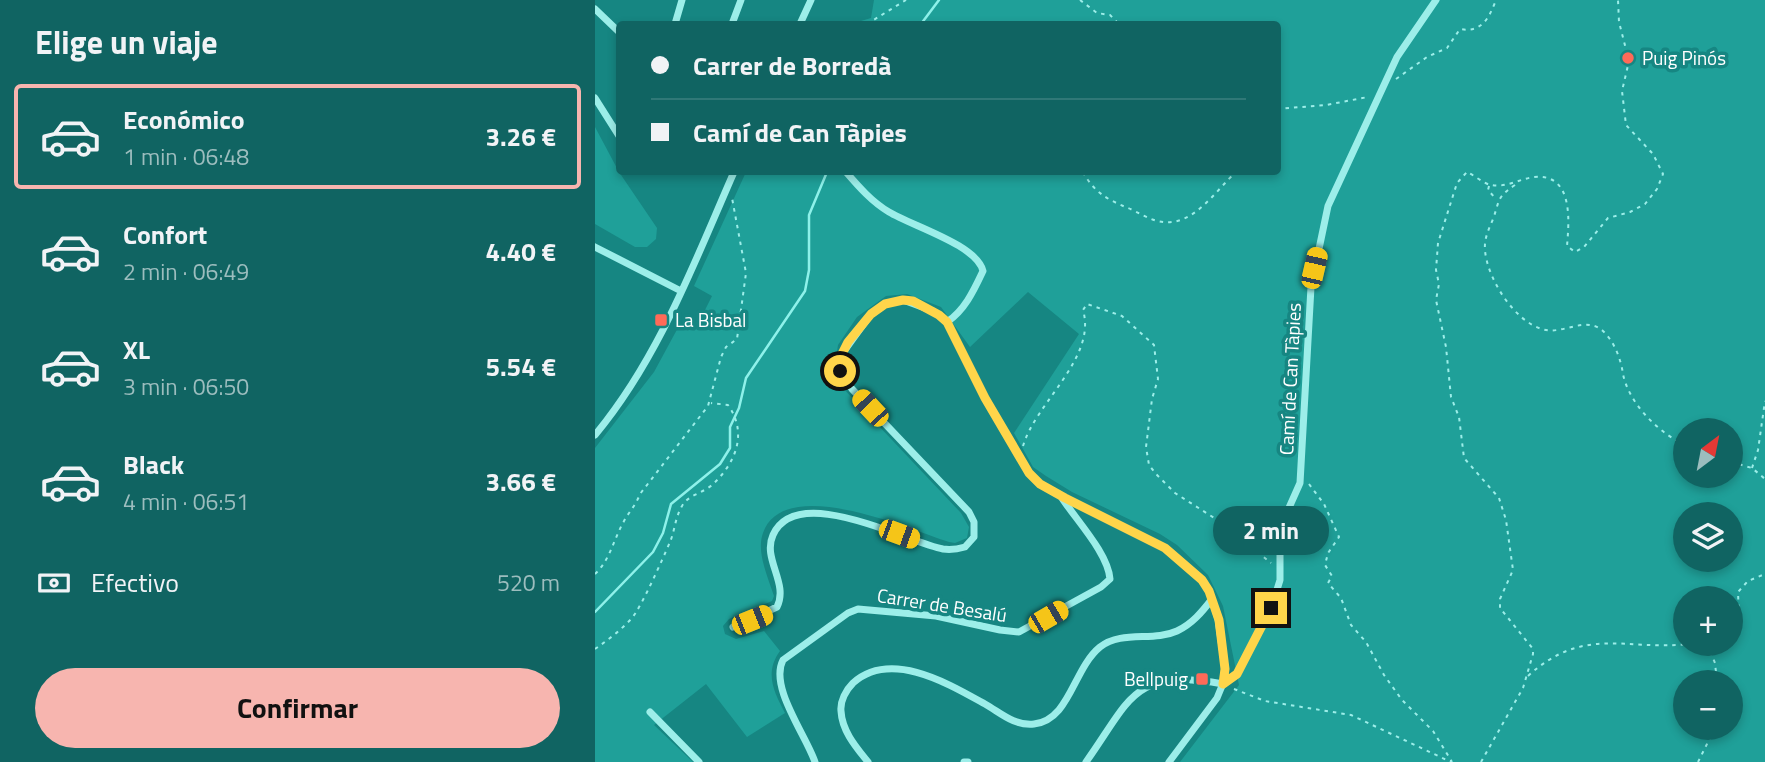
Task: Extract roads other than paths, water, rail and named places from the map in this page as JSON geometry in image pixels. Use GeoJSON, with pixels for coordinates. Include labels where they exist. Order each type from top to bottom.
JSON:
{"type":"FeatureCollection","features":[{"type":"Feature","properties":{"kind":"street"},"geometry":{"type":"LineString","coordinates":[[676,21],[682,0]]}},
{"type":"Feature","properties":{"kind":"street"},"geometry":{"type":"LineString","coordinates":[[733,21],[741,0]]}},
{"type":"Feature","properties":{"kind":"street"},"geometry":{"type":"LineString","coordinates":[[801,21],[811,0]]}},
{"type":"Feature","properties":{"kind":"street","name":"Camí de Can Tàpies"},"geometry":{"type":"LineString","coordinates":[[1169,762],[1217,698],[1223,684],[1237,674],[1271,608],[1280,572],[1280,528],[1299,488],[1311,287],[1323,222],[1333,193],[1397,57],[1436,0]]}},
{"type":"Feature","properties":{"kind":"street"},"geometry":{"type":"LineString","coordinates":[[595,9],[616,29]]}},
{"type":"Feature","properties":{"kind":"street"},"geometry":{"type":"LineString","coordinates":[[595,98],[616,131]]}},
{"type":"Feature","properties":{"kind":"street"},"geometry":{"type":"LineString","coordinates":[[595,435],[639,375],[681,291],[733,175]]}},
{"type":"Feature","properties":{"kind":"street"},"geometry":{"type":"LineString","coordinates":[[849,175],[873,200],[891,213],[969,253],[981,263],[983,271],[969,298],[947,322]]}},
{"type":"Feature","properties":{"kind":"street"},"geometry":{"type":"LineString","coordinates":[[595,247],[681,291]]}},
{"type":"Feature","properties":{"kind":"street"},"geometry":{"type":"LineString","coordinates":[[733,628],[777,607],[781,595],[769,549],[771,538],[779,525],[797,516],[813,514],[846,518],[944,549],[965,547],[970,543],[975,529],[969,512],[852,389],[840,371],[842,354],[848,342],[871,314],[885,304],[913,301],[947,322],[1019,461],[1040,484],[1165,548],[1193,571],[1209,591],[1219,620],[1225,669],[1223,684],[1181,681],[1145,687],[1124,704],[1086,762]]}},
{"type":"Feature","properties":{"kind":"street","name":"Carrer de Besalú"},"geometry":{"type":"LineString","coordinates":[[815,762],[779,683],[780,666],[791,653],[848,613],[868,608],[936,616],[1019,632],[1107,582],[1110,574],[1105,560],[1060,495]]}},
{"type":"Feature","properties":{"kind":"street"},"geometry":{"type":"LineString","coordinates":[[868,762],[849,737],[840,705],[849,687],[868,673],[890,669],[924,675],[963,691],[1007,718],[1035,724],[1049,720],[1060,710],[1082,668],[1104,645],[1126,637],[1176,632],[1190,624],[1212,600]]}},
{"type":"Feature","properties":{"kind":"street"},"geometry":{"type":"LineString","coordinates":[[650,712],[699,762]]}},
{"type":"Feature","properties":{"kind":"waterway"},"geometry":{"type":"LineString","coordinates":[[923,21],[939,0]]}},
{"type":"Feature","properties":{"kind":"waterway"},"geometry":{"type":"LineString","coordinates":[[595,612],[653,552],[663,533],[671,504],[720,464],[730,448],[730,427],[739,408],[746,378],[805,291],[809,270],[809,215],[826,175]]}},
{"type":"Feature","properties":{"kind":"place","name":"Puig Pinós"},"geometry":{"type":"Point","coordinates":[1628,58]}},
{"type":"Feature","properties":{"kind":"place","name":"La Bisbal"},"geometry":{"type":"Point","coordinates":[661,320]}},
{"type":"Feature","properties":{"kind":"place","name":"Bellpuig"},"geometry":{"type":"Point","coordinates":[1202,679]}}]}
